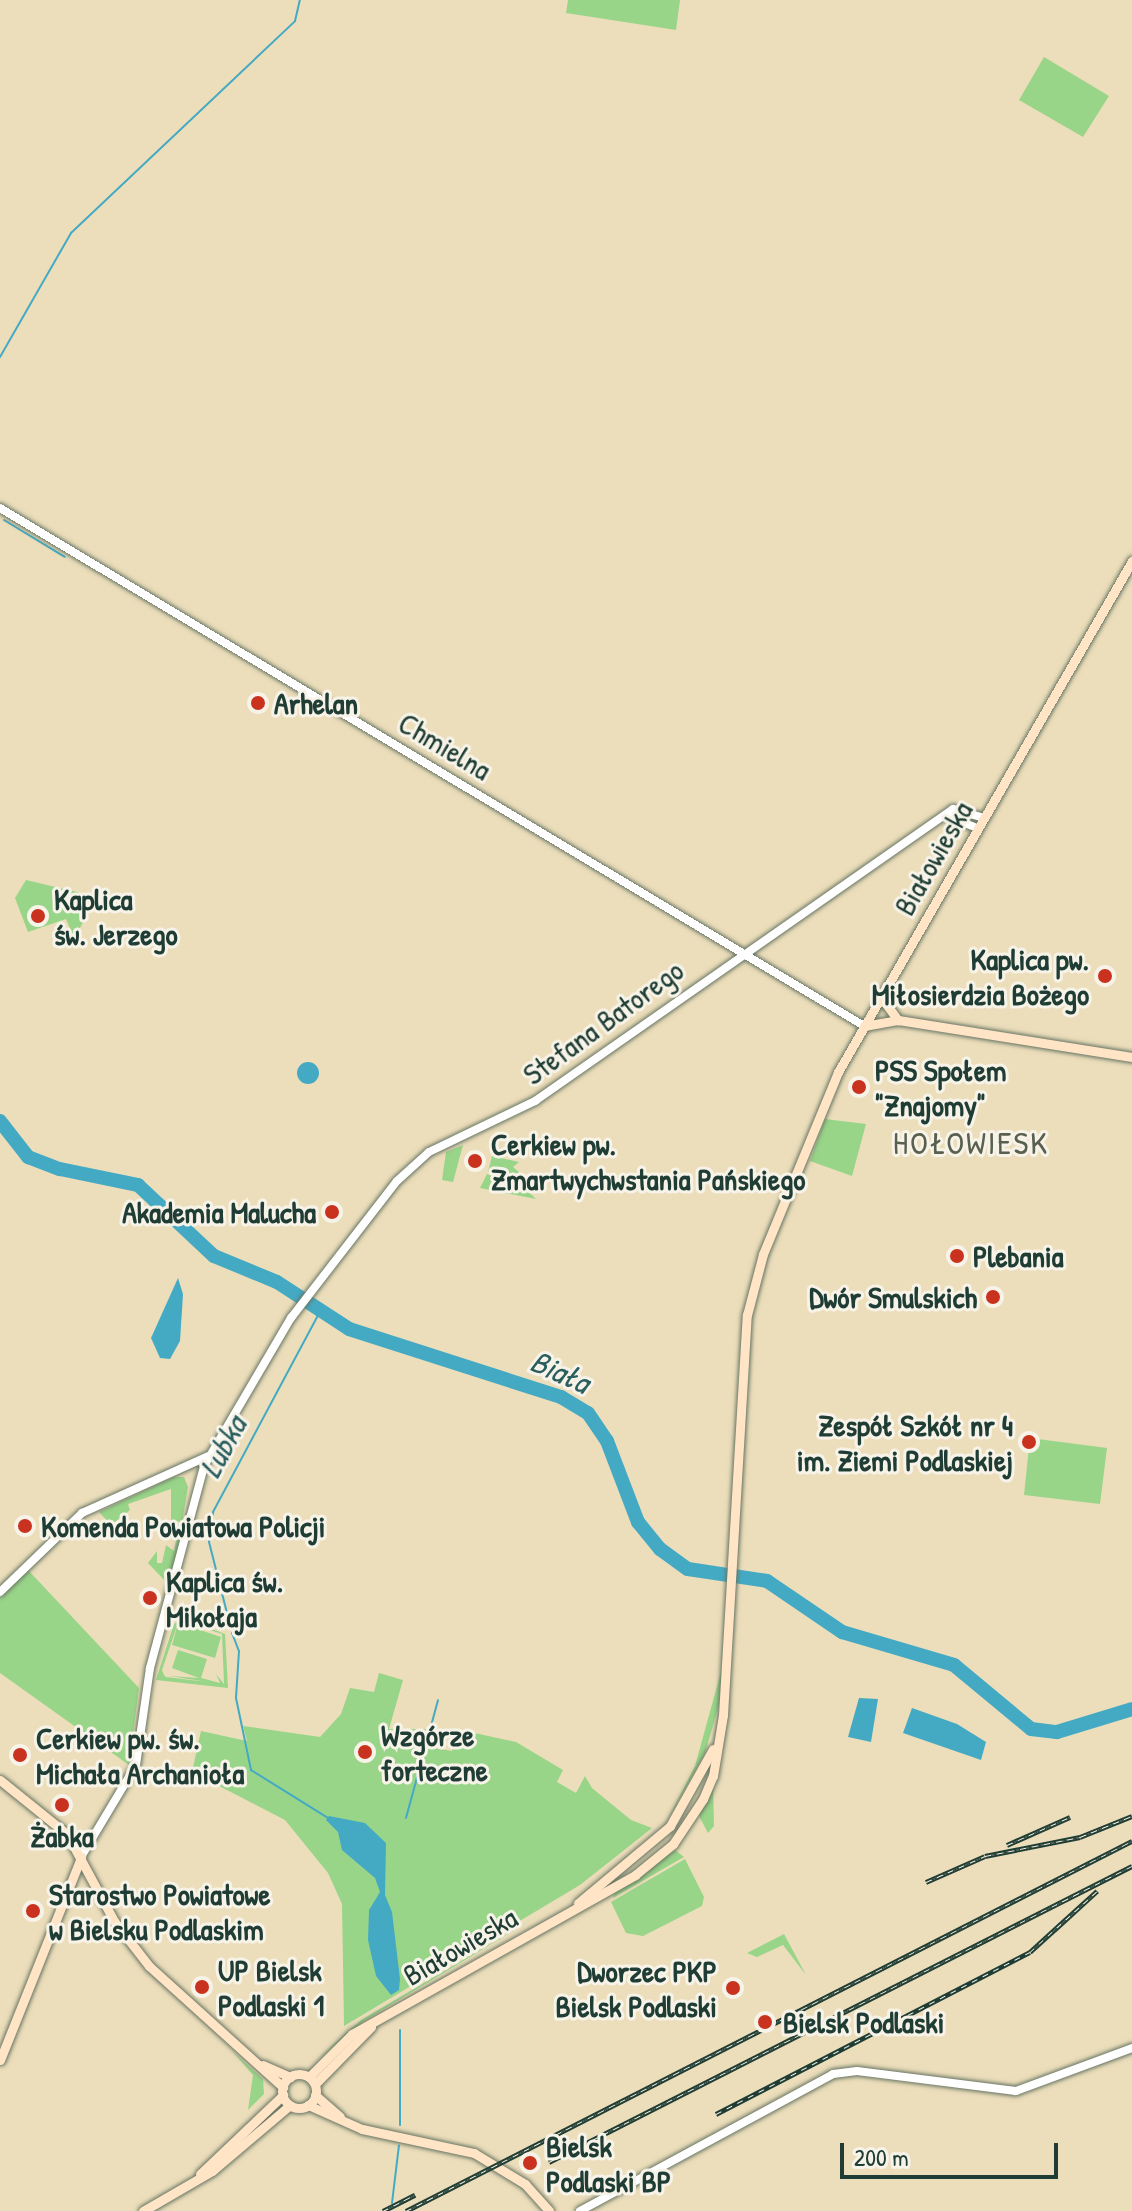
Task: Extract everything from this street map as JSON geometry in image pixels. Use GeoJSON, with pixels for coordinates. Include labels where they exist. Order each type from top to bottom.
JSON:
{"type":"FeatureCollection","features":[{"type":"Feature","properties":{"kind":"main road","name":"Białowieska"},"geometry":{"type":"LineString","coordinates":[[308,2105],[313,2085],[371,2027],[573,1907],[635,1875],[673,1844],[703,1799],[718,1739],[744,1352],[753,1285],[809,1134],[864,1026],[1132,561]]}},
{"type":"Feature","properties":{"kind":"main road"},"geometry":{"type":"LineString","coordinates":[[881,997],[898,1020]]}},
{"type":"Feature","properties":{"kind":"main road"},"geometry":{"type":"LineString","coordinates":[[864,1026],[898,1020],[1132,1057]]}},
{"type":"Feature","properties":{"kind":"main road"},"geometry":{"type":"LineString","coordinates":[[0,1780],[61,1828],[81,1857],[114,1921],[149,1966],[263,2065],[290,2105]]}},
{"type":"Feature","properties":{"kind":"main road"},"geometry":{"type":"LineString","coordinates":[[0,2060],[81,1857]]}},
{"type":"Feature","properties":{"kind":"main road"},"geometry":{"type":"LineString","coordinates":[[263,2065],[313,2085],[345,2122]]}},
{"type":"Feature","properties":{"kind":"main road"},"geometry":{"type":"LineString","coordinates":[[195,2180],[283,2091],[290,2077]]}},
{"type":"Feature","properties":{"kind":"main road"},"geometry":{"type":"LineString","coordinates":[[143,2211],[195,2180],[290,2105],[308,2105],[345,2122],[439,2142],[474,2153],[506,2172],[549,2211]]}},
{"type":"Feature","properties":{"kind":"street","name":"Chmielna"},"geometry":{"type":"LineString","coordinates":[[0,508],[864,1026]]}},
{"type":"Feature","properties":{"kind":"street"},"geometry":{"type":"LineString","coordinates":[[946,816],[963,808],[984,818]]}},
{"type":"Feature","properties":{"kind":"street","name":"Stefana Batorego"},"geometry":{"type":"LineString","coordinates":[[209,1456],[312,1287],[420,1158],[535,1101],[742,954],[946,816]]}},
{"type":"Feature","properties":{"kind":"street"},"geometry":{"type":"LineString","coordinates":[[946,816],[978,828]]}},
{"type":"Feature","properties":{"kind":"street"},"geometry":{"type":"LineString","coordinates":[[0,1592],[82,1513],[209,1456]]}},
{"type":"Feature","properties":{"kind":"street"},"geometry":{"type":"LineString","coordinates":[[81,1857],[136,1765],[147,1684],[195,1485],[209,1456]]}},
{"type":"Feature","properties":{"kind":"street"},"geometry":{"type":"LineString","coordinates":[[181,1469],[195,1485]]}},
{"type":"Feature","properties":{"kind":"street"},"geometry":{"type":"LineString","coordinates":[[580,2211],[821,2079],[845,2071],[1016,2091],[1132,2048]]}},
{"type":"Feature","properties":{"kind":"green space"},"geometry":{"type":"Polygon","coordinates":[[[568,0],[680,0],[676,30],[566,13],[568,0]]]}},
{"type":"Feature","properties":{"kind":"green space"},"geometry":{"type":"Polygon","coordinates":[[[1044,57],[1109,96],[1083,137],[1019,100],[1044,57]]]}},
{"type":"Feature","properties":{"kind":"green space"},"geometry":{"type":"Polygon","coordinates":[[[26,880],[98,897],[74,938],[66,919],[28,932],[15,898],[26,880]]]}},
{"type":"Feature","properties":{"kind":"green space"},"geometry":{"type":"Polygon","coordinates":[[[825,1119],[866,1124],[852,1176],[810,1161],[825,1119]]]}},
{"type":"Feature","properties":{"kind":"green space"},"geometry":{"type":"Polygon","coordinates":[[[463,1145],[453,1182],[442,1180],[446,1152],[463,1145]]]}},
{"type":"Feature","properties":{"kind":"green space"},"geometry":{"type":"Polygon","coordinates":[[[492,1156],[519,1162],[513,1167],[519,1172],[515,1177],[488,1172],[492,1156]]]}},
{"type":"Feature","properties":{"kind":"green space"},"geometry":{"type":"Polygon","coordinates":[[[534,1173],[530,1193],[536,1199],[480,1188],[487,1174],[527,1188],[534,1173]]]}},
{"type":"Feature","properties":{"kind":"green space"},"geometry":{"type":"Polygon","coordinates":[[[1030,1438],[1107,1448],[1100,1504],[1024,1495],[1030,1438]]]}},
{"type":"Feature","properties":{"kind":"green space"},"geometry":{"type":"Polygon","coordinates":[[[174,1477],[184,1477],[188,1487],[172,1582],[167,1583],[148,1563],[157,1551],[157,1563],[162,1563],[166,1545],[174,1551],[180,1522],[171,1520],[171,1489],[128,1504],[130,1510],[111,1525],[99,1512],[174,1477]]]}},
{"type":"Feature","properties":{"kind":"green space"},"geometry":{"type":"Polygon","coordinates":[[[28,1570],[139,1688],[129,1765],[0,1673],[0,1597],[28,1570]]]}},
{"type":"Feature","properties":{"kind":"green space"},"geometry":{"type":"Polygon","coordinates":[[[183,1618],[225,1634],[228,1688],[156,1680],[174,1624],[183,1618]],[[183,1621],[179,1623],[221,1637],[215,1658],[172,1645],[178,1623],[162,1670],[164,1675],[166,1677],[208,1682],[169,1676],[199,1678],[172,1668],[178,1650],[207,1659],[201,1678],[220,1683],[216,1674],[224,1684],[222,1634],[183,1621]]]}},
{"type":"Feature","properties":{"kind":"green space"},"geometry":{"type":"Polygon","coordinates":[[[722,1668],[719,1705],[705,1753],[668,1819],[695,1766],[722,1668]]]}},
{"type":"Feature","properties":{"kind":"green space"},"geometry":{"type":"Polygon","coordinates":[[[379,1673],[403,1680],[389,1729],[431,1729],[429,1747],[452,1751],[456,1729],[516,1742],[563,1770],[557,1782],[576,1793],[585,1776],[592,1788],[631,1820],[652,1828],[580,1885],[344,2026],[342,1904],[328,1873],[285,1820],[192,1772],[201,1731],[247,1741],[243,1726],[320,1737],[341,1714],[350,1688],[374,1692],[379,1673]]]}},
{"type":"Feature","properties":{"kind":"green space"},"geometry":{"type":"Polygon","coordinates":[[[713,1785],[714,1826],[708,1833],[699,1816],[713,1785]]]}},
{"type":"Feature","properties":{"kind":"green space"},"geometry":{"type":"Polygon","coordinates":[[[675,1850],[684,1857],[613,1898],[614,1894],[675,1850]]]}},
{"type":"Feature","properties":{"kind":"green space"},"geometry":{"type":"Polygon","coordinates":[[[685,1859],[704,1897],[702,1906],[643,1936],[626,1933],[611,1902],[685,1859]]]}},
{"type":"Feature","properties":{"kind":"green space"},"geometry":{"type":"Polygon","coordinates":[[[536,1917],[364,2021],[315,2061],[361,2020],[536,1917]]]}},
{"type":"Feature","properties":{"kind":"green space"},"geometry":{"type":"Polygon","coordinates":[[[784,1934],[806,1975],[783,1945],[757,1957],[747,1953],[784,1934]]]}},
{"type":"Feature","properties":{"kind":"green space"},"geometry":{"type":"Polygon","coordinates":[[[232,2051],[263,2079],[264,2094],[248,2110],[253,2075],[232,2051]]]}},
{"type":"Feature","properties":{"kind":"water"},"geometry":{"type":"Polygon","coordinates":[[[308,1062],[316,1065],[319,1073],[316,1081],[308,1084],[300,1081],[297,1073],[300,1065],[308,1062]]]}},
{"type":"Feature","properties":{"kind":"water"},"geometry":{"type":"Polygon","coordinates":[[[178,1278],[183,1294],[180,1341],[170,1359],[160,1358],[151,1338],[178,1278]]]}},
{"type":"Feature","properties":{"kind":"water"},"geometry":{"type":"Polygon","coordinates":[[[859,1698],[878,1699],[871,1742],[848,1737],[859,1698]]]}},
{"type":"Feature","properties":{"kind":"water"},"geometry":{"type":"Polygon","coordinates":[[[912,1708],[957,1724],[986,1742],[981,1760],[903,1733],[912,1708]]]}},
{"type":"Feature","properties":{"kind":"water"},"geometry":{"type":"Polygon","coordinates":[[[329,1816],[365,1823],[386,1843],[385,1895],[392,1912],[400,1979],[399,1990],[391,1995],[376,1976],[368,1940],[369,1910],[380,1892],[375,1878],[342,1850],[338,1832],[326,1820],[329,1816]]]}},
{"type":"Feature","properties":{"kind":"waterway"},"geometry":{"type":"LineString","coordinates":[[0,357],[71,233],[295,21],[300,0]]}},
{"type":"Feature","properties":{"kind":"waterway"},"geometry":{"type":"LineString","coordinates":[[4,520],[65,557]]}},
{"type":"Feature","properties":{"kind":"waterway","name":"Biała"},"geometry":{"type":"LineString","coordinates":[[0,1121],[28,1157],[60,1169],[138,1185],[214,1256],[277,1282],[349,1329],[561,1397],[588,1413],[607,1441],[638,1522],[660,1549],[688,1569],[767,1581],[842,1632],[954,1665],[1031,1729],[1057,1732],[1132,1709]]}},
{"type":"Feature","properties":{"kind":"waterway","name":"Lubka"},"geometry":{"type":"LineString","coordinates":[[227,1613],[209,1542],[213,1512],[320,1312]]}},
{"type":"Feature","properties":{"kind":"waterway","name":"Lubka"},"geometry":{"type":"LineString","coordinates":[[232,1633],[239,1651],[236,1698],[251,1770],[328,1818]]}},
{"type":"Feature","properties":{"kind":"waterway"},"geometry":{"type":"LineString","coordinates":[[406,1818],[438,1700]]}},
{"type":"Feature","properties":{"kind":"waterway","name":"Lubka"},"geometry":{"type":"LineString","coordinates":[[400,2030],[400,2125]]}},
{"type":"Feature","properties":{"kind":"waterway","name":"Lubka"},"geometry":{"type":"LineString","coordinates":[[392,2203],[399,2145]]}},
{"type":"Feature","properties":{"kind":"railway"},"geometry":{"type":"LineString","coordinates":[[926,1882],[985,1856],[1080,1837],[1132,1816]]}},
{"type":"Feature","properties":{"kind":"railway"},"geometry":{"type":"LineString","coordinates":[[1007,1845],[1070,1817]]}},
{"type":"Feature","properties":{"kind":"railway"},"geometry":{"type":"LineString","coordinates":[[406,2211],[1132,1841]]}},
{"type":"Feature","properties":{"kind":"railway"},"geometry":{"type":"LineString","coordinates":[[549,2162],[1132,1866]]}},
{"type":"Feature","properties":{"kind":"railway"},"geometry":{"type":"LineString","coordinates":[[716,2114],[1030,1952],[1097,1891]]}},
{"type":"Feature","properties":{"kind":"railway"},"geometry":{"type":"LineString","coordinates":[[383,2211],[415,2195]]}},
{"type":"Feature","properties":{"kind":"place","name":"Arhelan"},"geometry":{"type":"Point","coordinates":[258,703]}},
{"type":"Feature","properties":{"kind":"place","name":"Kaplica św. Jerzego"},"geometry":{"type":"Point","coordinates":[38,916]}},
{"type":"Feature","properties":{"kind":"place","name":"Kaplica pw. Miłosierdzia Bożego"},"geometry":{"type":"Point","coordinates":[1105,976]}},
{"type":"Feature","properties":{"kind":"place","name":"PSS Społem \"Znajomy\""},"geometry":{"type":"Point","coordinates":[859,1087]}},
{"type":"Feature","properties":{"kind":"place","name":"Cerkiew pw. Zmartwychwstania Pańskiego"},"geometry":{"type":"Point","coordinates":[475,1161]}},
{"type":"Feature","properties":{"kind":"place","name":"Akademia Malucha"},"geometry":{"type":"Point","coordinates":[332,1212]}},
{"type":"Feature","properties":{"kind":"place","name":"Plebania"},"geometry":{"type":"Point","coordinates":[957,1256]}},
{"type":"Feature","properties":{"kind":"place","name":"Dwór Smulskich"},"geometry":{"type":"Point","coordinates":[993,1297]}},
{"type":"Feature","properties":{"kind":"place","name":"Zespół Szkół nr 4 im. Ziemi Podlaskiej"},"geometry":{"type":"Point","coordinates":[1029,1442]}},
{"type":"Feature","properties":{"kind":"place","name":"Komenda Powiatowa Policji"},"geometry":{"type":"Point","coordinates":[25,1526]}},
{"type":"Feature","properties":{"kind":"place","name":"Kaplica św. Mikołaja"},"geometry":{"type":"Point","coordinates":[150,1598]}},
{"type":"Feature","properties":{"kind":"place","name":"Wzgórze forteczne"},"geometry":{"type":"Point","coordinates":[365,1752]}},
{"type":"Feature","properties":{"kind":"place","name":"Cerkiew pw. św. Michała Archanioła"},"geometry":{"type":"Point","coordinates":[20,1755]}},
{"type":"Feature","properties":{"kind":"place","name":"Żabka"},"geometry":{"type":"Point","coordinates":[62,1805]}},
{"type":"Feature","properties":{"kind":"place","name":"Starostwo Powiatowe w Bielsku Podlaskim"},"geometry":{"type":"Point","coordinates":[33,1911]}},
{"type":"Feature","properties":{"kind":"place","name":"UP Bielsk Podlaski 1"},"geometry":{"type":"Point","coordinates":[202,1987]}},
{"type":"Feature","properties":{"kind":"place","name":"Dworzec PKP Bielsk Podlaski"},"geometry":{"type":"Point","coordinates":[733,1988]}},
{"type":"Feature","properties":{"kind":"place","name":"Bielsk Podlaski"},"geometry":{"type":"Point","coordinates":[765,2022]}},
{"type":"Feature","properties":{"kind":"place","name":"Bielsk Podlaski BP"},"geometry":{"type":"Point","coordinates":[530,2163]}},
{"type":"Feature","properties":{"kind":"district","name":"HOŁOWIESK"},"geometry":{"type":"Point","coordinates":[971,1143]}}]}
